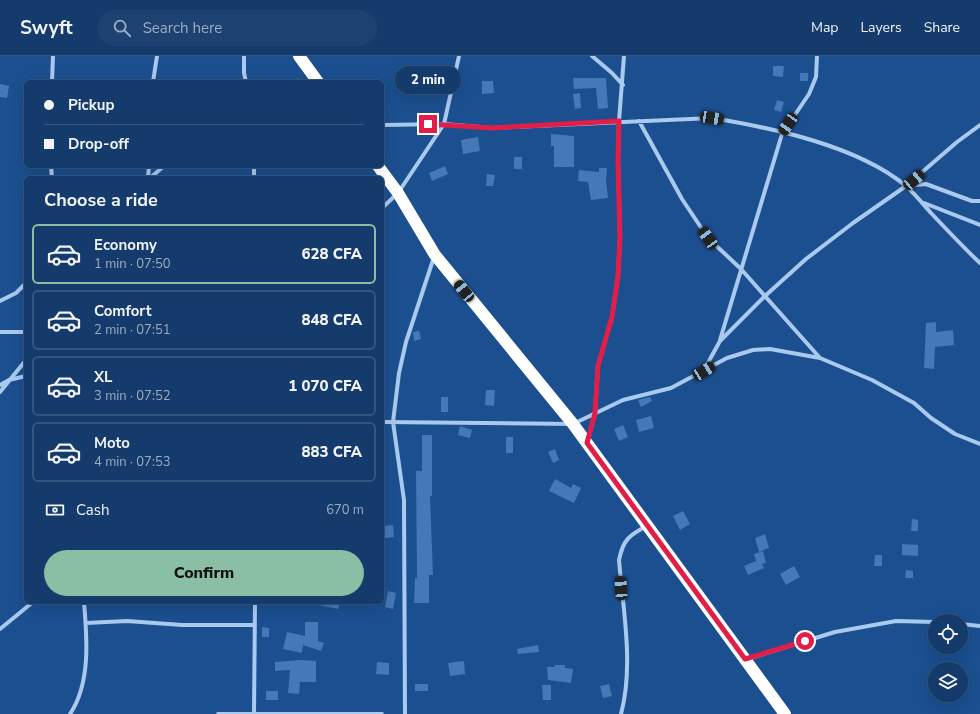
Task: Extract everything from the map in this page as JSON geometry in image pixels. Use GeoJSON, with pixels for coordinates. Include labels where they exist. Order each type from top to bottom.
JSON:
{"type":"FeatureCollection","features":[{"type":"Feature","properties":{"kind":"highway"},"geometry":{"type":"LineString","coordinates":[[299,56],[317,80]]}},
{"type":"Feature","properties":{"kind":"highway"},"geometry":{"type":"LineString","coordinates":[[379,168],[398,193],[435,255],[573,424],[785,714]]}},
{"type":"Feature","properties":{"kind":"street"},"geometry":{"type":"LineString","coordinates":[[52,80],[53,56]]}},
{"type":"Feature","properties":{"kind":"street"},"geometry":{"type":"LineString","coordinates":[[153,80],[157,56]]}},
{"type":"Feature","properties":{"kind":"street"},"geometry":{"type":"LineString","coordinates":[[244,56],[246,80]]}},
{"type":"Feature","properties":{"kind":"street"},"geometry":{"type":"LineString","coordinates":[[384,206],[398,193],[444,124],[459,56]]}},
{"type":"Feature","properties":{"kind":"street"},"geometry":{"type":"LineString","coordinates":[[592,56],[612,73],[623,85]]}},
{"type":"Feature","properties":{"kind":"street"},"geometry":{"type":"LineString","coordinates":[[587,443],[595,413],[598,366],[612,317],[618,276],[620,238],[618,161],[619,121],[623,85],[624,56]]}},
{"type":"Feature","properties":{"kind":"street"},"geometry":{"type":"LineString","coordinates":[[704,371],[720,341],[782,134],[809,94],[816,77],[817,56]]}},
{"type":"Feature","properties":{"kind":"street"},"geometry":{"type":"LineString","coordinates":[[384,125],[444,124],[492,128],[619,121],[712,118],[747,124],[816,142],[853,155],[881,170],[906,186],[980,264]]}},
{"type":"Feature","properties":{"kind":"street"},"geometry":{"type":"LineString","coordinates":[[639,121],[682,199],[708,238],[741,269],[820,358]]}},
{"type":"Feature","properties":{"kind":"street"},"geometry":{"type":"LineString","coordinates":[[720,341],[765,296],[817,250],[906,186],[957,142],[980,126]]}},
{"type":"Feature","properties":{"kind":"street"},"geometry":{"type":"LineString","coordinates":[[152,176],[162,168]]}},
{"type":"Feature","properties":{"kind":"street"},"geometry":{"type":"LineString","coordinates":[[906,186],[926,184],[972,202],[980,201]]}},
{"type":"Feature","properties":{"kind":"street"},"geometry":{"type":"LineString","coordinates":[[921,202],[980,225]]}},
{"type":"Feature","properties":{"kind":"street"},"geometry":{"type":"LineString","coordinates":[[405,714],[404,500],[393,422],[399,373],[406,342],[435,255]]}},
{"type":"Feature","properties":{"kind":"street"},"geometry":{"type":"LineString","coordinates":[[0,301],[16,294],[24,285]]}},
{"type":"Feature","properties":{"kind":"street"},"geometry":{"type":"LineString","coordinates":[[0,332],[24,332]]}},
{"type":"Feature","properties":{"kind":"street"},"geometry":{"type":"LineString","coordinates":[[384,422],[573,424],[622,400],[671,388],[727,358],[753,350],[770,349],[820,358],[900,394],[914,403],[942,427],[980,444]]}},
{"type":"Feature","properties":{"kind":"street"},"geometry":{"type":"LineString","coordinates":[[0,392],[8,380],[24,362]]}},
{"type":"Feature","properties":{"kind":"street"},"geometry":{"type":"LineString","coordinates":[[0,385],[8,380],[24,376]]}},
{"type":"Feature","properties":{"kind":"street"},"geometry":{"type":"LineString","coordinates":[[621,714],[625,700],[628,671],[619,560],[622,546],[632,534],[647,526]]}},
{"type":"Feature","properties":{"kind":"street"},"geometry":{"type":"LineString","coordinates":[[0,629],[31,604]]}},
{"type":"Feature","properties":{"kind":"street"},"geometry":{"type":"LineString","coordinates":[[70,714],[83,687],[86,623],[84,604]]}},
{"type":"Feature","properties":{"kind":"street"},"geometry":{"type":"LineString","coordinates":[[254,714],[255,604]]}},
{"type":"Feature","properties":{"kind":"street"},"geometry":{"type":"LineString","coordinates":[[86,623],[127,621],[182,625],[254,625]]}},
{"type":"Feature","properties":{"kind":"street"},"geometry":{"type":"LineString","coordinates":[[745,659],[835,632],[896,621],[928,622]]}},
{"type":"Feature","properties":{"kind":"street"},"geometry":{"type":"LineString","coordinates":[[968,625],[980,626]]}},
{"type":"Feature","properties":{"kind":"street"},"geometry":{"type":"LineString","coordinates":[[218,714],[382,714]]}},
{"type":"Feature","properties":{"kind":"building"},"geometry":{"type":"Polygon","coordinates":[[[773,66],[784,66],[783,77],[773,76],[773,66]]]}},
{"type":"Feature","properties":{"kind":"building"},"geometry":{"type":"Polygon","coordinates":[[[800,73],[808,73],[808,81],[800,81],[800,73]]]}},
{"type":"Feature","properties":{"kind":"building"},"geometry":{"type":"Polygon","coordinates":[[[573,78],[606,78],[608,108],[598,109],[596,88],[574,89],[573,78]]]}},
{"type":"Feature","properties":{"kind":"building"},"geometry":{"type":"Polygon","coordinates":[[[482,81],[493,81],[494,93],[482,94],[482,81]]]}},
{"type":"Feature","properties":{"kind":"building"},"geometry":{"type":"Polygon","coordinates":[[[0,84],[9,86],[7,98],[0,97],[0,84]]]}},
{"type":"Feature","properties":{"kind":"building"},"geometry":{"type":"Polygon","coordinates":[[[580,93],[581,108],[575,109],[573,94],[580,93]]]}},
{"type":"Feature","properties":{"kind":"building"},"geometry":{"type":"Polygon","coordinates":[[[777,100],[784,102],[781,112],[774,110],[777,100]]]}},
{"type":"Feature","properties":{"kind":"building"},"geometry":{"type":"Polygon","coordinates":[[[551,134],[574,136],[574,167],[554,167],[554,146],[551,146],[551,134]]]}},
{"type":"Feature","properties":{"kind":"building"},"geometry":{"type":"Polygon","coordinates":[[[478,137],[480,151],[463,154],[461,140],[478,137]]]}},
{"type":"Feature","properties":{"kind":"building"},"geometry":{"type":"Polygon","coordinates":[[[514,157],[522,157],[522,169],[514,169],[514,157]]]}},
{"type":"Feature","properties":{"kind":"building"},"geometry":{"type":"Polygon","coordinates":[[[445,166],[448,174],[432,181],[429,173],[445,166]]]}},
{"type":"Feature","properties":{"kind":"building"},"geometry":{"type":"Polygon","coordinates":[[[599,168],[607,168],[606,180],[608,198],[591,200],[588,182],[578,181],[579,170],[599,172],[599,168]]]}},
{"type":"Feature","properties":{"kind":"building"},"geometry":{"type":"Polygon","coordinates":[[[487,174],[495,175],[493,186],[486,186],[487,174]]]}},
{"type":"Feature","properties":{"kind":"building"},"geometry":{"type":"Polygon","coordinates":[[[936,322],[936,332],[953,330],[954,345],[935,347],[934,369],[924,368],[926,323],[936,322]]]}},
{"type":"Feature","properties":{"kind":"building"},"geometry":{"type":"Polygon","coordinates":[[[419,331],[421,339],[414,341],[413,332],[419,331]]]}},
{"type":"Feature","properties":{"kind":"building"},"geometry":{"type":"Polygon","coordinates":[[[486,390],[495,390],[494,406],[485,405],[486,390]]]}},
{"type":"Feature","properties":{"kind":"building"},"geometry":{"type":"Polygon","coordinates":[[[441,397],[448,397],[448,412],[441,412],[441,397]]]}},
{"type":"Feature","properties":{"kind":"building"},"geometry":{"type":"Polygon","coordinates":[[[650,397],[652,401],[641,407],[638,400],[650,397]]]}},
{"type":"Feature","properties":{"kind":"building"},"geometry":{"type":"Polygon","coordinates":[[[651,416],[654,428],[639,432],[636,420],[651,416]]]}},
{"type":"Feature","properties":{"kind":"building"},"geometry":{"type":"Polygon","coordinates":[[[623,425],[628,437],[619,441],[614,429],[623,425]]]}},
{"type":"Feature","properties":{"kind":"building"},"geometry":{"type":"Polygon","coordinates":[[[460,426],[472,430],[470,438],[458,435],[460,426]]]}},
{"type":"Feature","properties":{"kind":"building"},"geometry":{"type":"Polygon","coordinates":[[[422,435],[432,435],[432,496],[430,496],[433,575],[429,575],[429,603],[414,603],[415,578],[417,578],[416,471],[422,471],[422,435]]]}},
{"type":"Feature","properties":{"kind":"building"},"geometry":{"type":"Polygon","coordinates":[[[506,437],[513,437],[513,453],[506,453],[506,437]]]}},
{"type":"Feature","properties":{"kind":"building"},"geometry":{"type":"Polygon","coordinates":[[[555,449],[559,460],[553,463],[548,452],[555,449]]]}},
{"type":"Feature","properties":{"kind":"building"},"geometry":{"type":"Polygon","coordinates":[[[555,479],[571,488],[573,484],[581,488],[574,503],[549,491],[555,479]]]}},
{"type":"Feature","properties":{"kind":"building"},"geometry":{"type":"Polygon","coordinates":[[[683,511],[690,524],[680,530],[673,516],[683,511]]]}},
{"type":"Feature","properties":{"kind":"building"},"geometry":{"type":"Polygon","coordinates":[[[912,519],[918,520],[918,531],[911,531],[912,519]]]}},
{"type":"Feature","properties":{"kind":"building"},"geometry":{"type":"Polygon","coordinates":[[[393,525],[394,537],[384,538],[384,526],[393,525]]]}},
{"type":"Feature","properties":{"kind":"building"},"geometry":{"type":"Polygon","coordinates":[[[765,534],[769,548],[759,552],[755,538],[765,534]]]}},
{"type":"Feature","properties":{"kind":"building"},"geometry":{"type":"Polygon","coordinates":[[[902,544],[918,545],[918,556],[902,555],[902,544]]]}},
{"type":"Feature","properties":{"kind":"building"},"geometry":{"type":"Polygon","coordinates":[[[763,551],[766,563],[762,564],[764,568],[748,575],[744,566],[756,561],[754,554],[763,551]]]}},
{"type":"Feature","properties":{"kind":"building"},"geometry":{"type":"Polygon","coordinates":[[[875,555],[882,555],[882,566],[874,566],[875,555]]]}},
{"type":"Feature","properties":{"kind":"building"},"geometry":{"type":"Polygon","coordinates":[[[794,566],[800,577],[786,585],[780,574],[794,566]]]}},
{"type":"Feature","properties":{"kind":"building"},"geometry":{"type":"Polygon","coordinates":[[[906,570],[913,571],[913,578],[905,578],[906,570]]]}},
{"type":"Feature","properties":{"kind":"building"},"geometry":{"type":"Polygon","coordinates":[[[388,591],[396,593],[393,609],[385,607],[388,591]]]}},
{"type":"Feature","properties":{"kind":"building"},"geometry":{"type":"Polygon","coordinates":[[[319,604],[339,604],[338,609],[319,604]]]}},
{"type":"Feature","properties":{"kind":"building"},"geometry":{"type":"Polygon","coordinates":[[[305,622],[318,622],[318,641],[324,643],[321,651],[303,645],[302,653],[283,649],[287,632],[305,636],[305,622]]]}},
{"type":"Feature","properties":{"kind":"building"},"geometry":{"type":"Polygon","coordinates":[[[262,627],[269,628],[269,637],[262,637],[262,627]]]}},
{"type":"Feature","properties":{"kind":"building"},"geometry":{"type":"Polygon","coordinates":[[[538,645],[539,652],[518,654],[517,649],[538,645]]]}},
{"type":"Feature","properties":{"kind":"building"},"geometry":{"type":"Polygon","coordinates":[[[300,660],[316,661],[316,682],[300,682],[299,694],[288,693],[290,670],[275,671],[275,662],[300,660]]]}},
{"type":"Feature","properties":{"kind":"building"},"geometry":{"type":"Polygon","coordinates":[[[464,661],[465,674],[450,676],[448,663],[464,661]]]}},
{"type":"Feature","properties":{"kind":"building"},"geometry":{"type":"Polygon","coordinates":[[[377,662],[389,663],[389,675],[376,674],[377,662]]]}},
{"type":"Feature","properties":{"kind":"building"},"geometry":{"type":"Polygon","coordinates":[[[554,665],[565,665],[565,668],[573,669],[571,683],[548,680],[547,667],[555,667],[554,665]]]}},
{"type":"Feature","properties":{"kind":"building"},"geometry":{"type":"Polygon","coordinates":[[[415,684],[428,684],[428,691],[415,691],[415,684]]]}},
{"type":"Feature","properties":{"kind":"building"},"geometry":{"type":"Polygon","coordinates":[[[609,684],[612,696],[603,698],[600,686],[609,684]]]}},
{"type":"Feature","properties":{"kind":"building"},"geometry":{"type":"Polygon","coordinates":[[[542,685],[551,685],[551,700],[543,700],[542,685]]]}},
{"type":"Feature","properties":{"kind":"building"},"geometry":{"type":"Polygon","coordinates":[[[266,691],[278,691],[278,700],[266,700],[266,691]]]}},
{"type":"Feature","properties":{"kind":"route"},"geometry":{"type":"LineString","coordinates":[[428,124],[492,128],[619,121],[618,161],[620,238],[618,276],[612,317],[598,366],[595,413],[587,443],[745,659],[805,641]]}}]}
